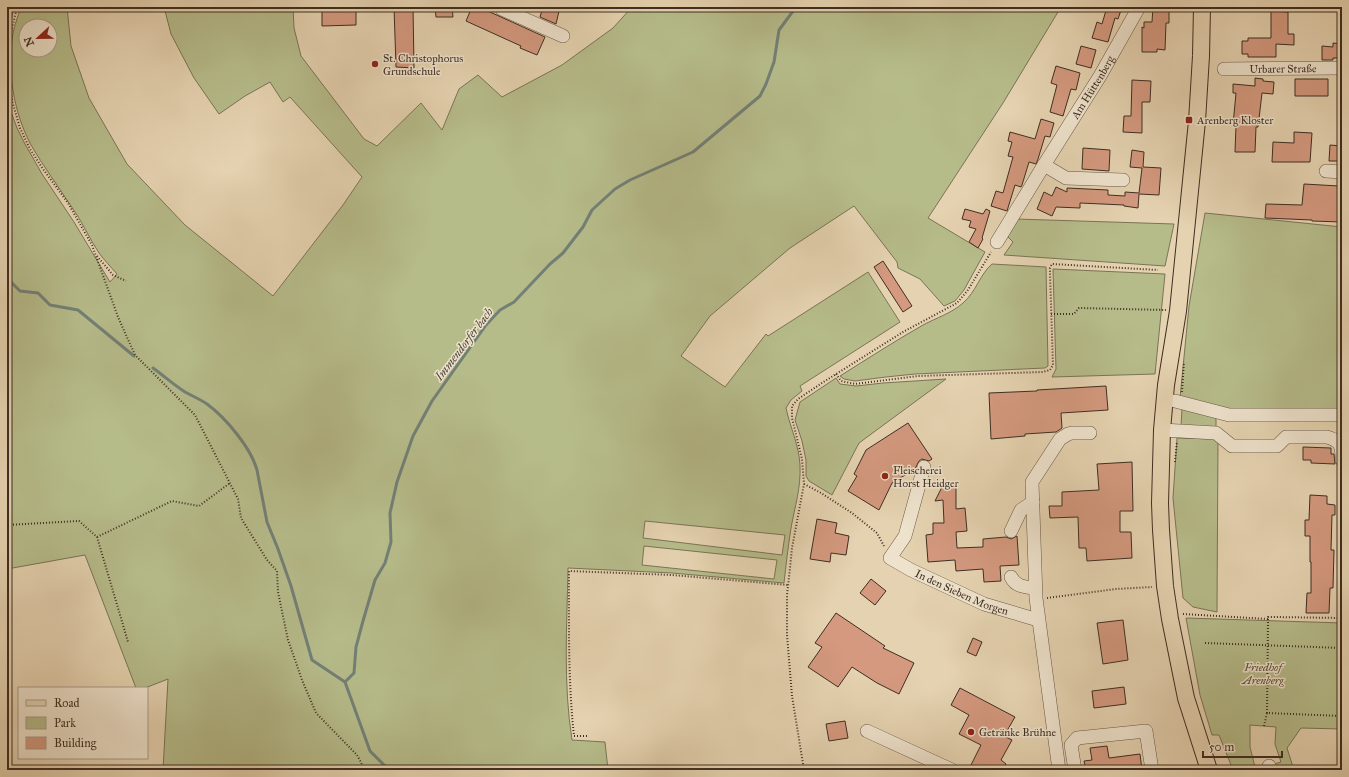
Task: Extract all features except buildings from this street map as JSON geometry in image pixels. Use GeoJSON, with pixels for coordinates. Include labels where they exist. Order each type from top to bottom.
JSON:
{"type":"FeatureCollection","features":[{"type":"Feature","properties":{"kind":"main road"},"geometry":{"type":"LineString","coordinates":[[1202,7],[1197,121],[1178,311],[1166,385],[1167,503],[1177,613],[1186,664],[1196,710],[1218,770]]}},
{"type":"Feature","properties":{"kind":"main road"},"geometry":{"type":"LineString","coordinates":[[1178,311],[1179,332],[1175,401],[1167,431],[1161,530],[1165,586],[1184,692],[1209,770]]}},
{"type":"Feature","properties":{"kind":"street"},"geometry":{"type":"LineString","coordinates":[[502,7],[502,9],[563,36]]}},
{"type":"Feature","properties":{"kind":"street","name":"Am Hüttenberg"},"geometry":{"type":"LineString","coordinates":[[997,242],[1100,76],[1139,7]]}},
{"type":"Feature","properties":{"kind":"street","name":"Urbarer Straße"},"geometry":{"type":"LineString","coordinates":[[1224,69],[1342,68]]}},
{"type":"Feature","properties":{"kind":"street"},"geometry":{"type":"LineString","coordinates":[[1044,166],[1066,178],[1123,180]]}},
{"type":"Feature","properties":{"kind":"street"},"geometry":{"type":"LineString","coordinates":[[1326,171],[1342,172]]}},
{"type":"Feature","properties":{"kind":"street"},"geometry":{"type":"LineString","coordinates":[[1175,401],[1229,415],[1342,415]]}},
{"type":"Feature","properties":{"kind":"street"},"geometry":{"type":"LineString","coordinates":[[1167,431],[1216,433],[1232,446],[1277,446],[1286,437],[1327,437],[1332,438],[1339,443],[1342,448],[1342,460]]}},
{"type":"Feature","properties":{"kind":"street"},"geometry":{"type":"LineString","coordinates":[[1059,770],[1038,620],[1032,482],[1060,439],[1072,433],[1090,433]]}},
{"type":"Feature","properties":{"kind":"street"},"geometry":{"type":"LineString","coordinates":[[890,558],[906,536],[924,467]]}},
{"type":"Feature","properties":{"kind":"street"},"geometry":{"type":"LineString","coordinates":[[1011,531],[1021,510],[1033,502]]}},
{"type":"Feature","properties":{"kind":"street","name":"In den Sieben Morgen"},"geometry":{"type":"LineString","coordinates":[[890,558],[911,570],[984,604],[1038,620]]}},
{"type":"Feature","properties":{"kind":"street"},"geometry":{"type":"LineString","coordinates":[[1011,577],[1013,582],[1036,593]]}},
{"type":"Feature","properties":{"kind":"street"},"geometry":{"type":"LineString","coordinates":[[867,731],[952,770]]}},
{"type":"Feature","properties":{"kind":"street"},"geometry":{"type":"LineString","coordinates":[[1075,770],[1071,745],[1077,738],[1146,731],[1152,770]]}},
{"type":"Feature","properties":{"kind":"path"},"geometry":{"type":"LineString","coordinates":[[18,7],[11,33],[8,68],[13,104],[20,128],[30,149],[68,203],[92,245],[118,317],[135,354],[195,415],[238,499],[241,518],[267,560],[277,571],[278,592],[288,640],[302,680],[316,713],[357,755],[365,770]]}},
{"type":"Feature","properties":{"kind":"path"},"geometry":{"type":"LineString","coordinates":[[804,770],[792,696],[787,635],[788,585],[792,548],[804,484],[802,459],[792,418],[792,406],[798,400],[836,374],[903,332],[957,303],[968,290],[997,242]]}},
{"type":"Feature","properties":{"kind":"path"},"geometry":{"type":"LineString","coordinates":[[96,254],[113,275],[126,281]]}},
{"type":"Feature","properties":{"kind":"path"},"geometry":{"type":"LineString","coordinates":[[836,374],[842,381],[855,384],[918,376],[1043,372],[1050,370],[1053,366],[1050,268],[1052,264],[1158,270]]}},
{"type":"Feature","properties":{"kind":"path"},"geometry":{"type":"LineString","coordinates":[[1051,314],[1074,314],[1080,308],[1178,311]]}},
{"type":"Feature","properties":{"kind":"path"},"geometry":{"type":"LineString","coordinates":[[97,537],[172,501],[199,506],[230,483]]}},
{"type":"Feature","properties":{"kind":"path"},"geometry":{"type":"LineString","coordinates":[[804,484],[852,513],[877,533],[890,558]]}},
{"type":"Feature","properties":{"kind":"path"},"geometry":{"type":"LineString","coordinates":[[7,525],[79,521],[97,537],[128,642]]}},
{"type":"Feature","properties":{"kind":"path"},"geometry":{"type":"LineString","coordinates":[[587,736],[574,736],[573,730],[569,656],[569,571],[672,575],[788,585]]}},
{"type":"Feature","properties":{"kind":"path"},"geometry":{"type":"LineString","coordinates":[[1036,593],[1043,598],[1116,589],[1165,586]]}},
{"type":"Feature","properties":{"kind":"path"},"geometry":{"type":"LineString","coordinates":[[1177,613],[1268,619],[1268,617],[1342,618]]}},
{"type":"Feature","properties":{"kind":"path"},"geometry":{"type":"LineString","coordinates":[[1264,726],[1267,713],[1268,619]]}},
{"type":"Feature","properties":{"kind":"path"},"geometry":{"type":"LineString","coordinates":[[1205,643],[1342,648]]}},
{"type":"Feature","properties":{"kind":"path"},"geometry":{"type":"LineString","coordinates":[[1267,713],[1342,716]]}},
{"type":"Feature","properties":{"kind":"green space"},"geometry":{"type":"Polygon","coordinates":[[[7,7],[14,7],[7,39],[7,7]]]}},
{"type":"Feature","properties":{"kind":"green space"},"geometry":{"type":"Polygon","coordinates":[[[21,7],[67,7],[71,46],[89,98],[127,164],[185,225],[273,296],[343,205],[362,177],[290,97],[283,102],[270,82],[245,96],[219,114],[194,78],[171,34],[164,7],[293,7],[294,28],[301,56],[364,139],[377,146],[421,103],[442,130],[459,89],[478,75],[502,97],[562,65],[613,28],[632,7],[1061,7],[1003,103],[928,218],[985,252],[964,290],[955,301],[944,306],[920,279],[898,268],[897,262],[854,206],[790,248],[710,316],[681,356],[725,387],[766,334],[768,336],[868,272],[900,322],[800,386],[802,391],[791,400],[786,408],[798,450],[800,473],[799,489],[790,535],[784,583],[672,573],[568,568],[566,632],[567,697],[572,740],[605,742],[608,770],[163,770],[168,679],[148,687],[136,687],[85,555],[7,569],[7,93],[10,109],[17,128],[42,174],[74,222],[110,282],[117,274],[99,253],[75,212],[31,145],[25,132],[16,105],[11,76],[11,47],[13,33],[21,7]],[[645,521],[643,538],[782,555],[785,535],[645,521]],[[644,546],[642,565],[774,579],[777,560],[644,546]]]}},
{"type":"Feature","properties":{"kind":"green space"},"geometry":{"type":"Polygon","coordinates":[[[1205,213],[1342,227],[1342,410],[1230,410],[1180,398],[1189,306],[1205,213]]]}},
{"type":"Feature","properties":{"kind":"green space"},"geometry":{"type":"Polygon","coordinates":[[[1016,219],[1174,224],[1165,266],[1004,255],[1013,242],[1008,237],[1007,233],[1016,219]]]}},
{"type":"Feature","properties":{"kind":"green space"},"geometry":{"type":"Polygon","coordinates":[[[992,264],[1046,267],[1048,366],[1045,368],[915,374],[855,381],[844,379],[840,376],[923,325],[959,307],[967,299],[984,273],[992,264]]]}},
{"type":"Feature","properties":{"kind":"green space"},"geometry":{"type":"Polygon","coordinates":[[[1053,269],[1165,274],[1155,374],[1052,377],[1056,369],[1053,269]]]}},
{"type":"Feature","properties":{"kind":"green space"},"geometry":{"type":"Polygon","coordinates":[[[836,378],[840,384],[856,386],[946,379],[859,443],[832,495],[809,481],[806,476],[806,460],[795,420],[800,402],[836,378]]]}},
{"type":"Feature","properties":{"kind":"green space"},"geometry":{"type":"Polygon","coordinates":[[[1182,409],[1216,415],[1216,429],[1181,426],[1182,409]]]}},
{"type":"Feature","properties":{"kind":"green space"},"geometry":{"type":"Polygon","coordinates":[[[1177,438],[1218,439],[1217,612],[1193,607],[1183,598],[1173,498],[1177,438]]]}},
{"type":"Feature","properties":{"kind":"green space","name":"Friedhof Arenberg"},"geometry":{"type":"Polygon","coordinates":[[[1186,618],[1342,623],[1342,729],[1301,728],[1287,748],[1294,770],[1277,770],[1274,764],[1281,762],[1275,744],[1276,727],[1250,725],[1250,747],[1255,767],[1263,766],[1265,770],[1233,770],[1219,735],[1212,735],[1200,695],[1186,618]]]}},
{"type":"Feature","properties":{"kind":"waterway","name":"Immendorfer bach"},"geometry":{"type":"LineString","coordinates":[[389,770],[370,751],[345,682],[354,673],[356,647],[363,621],[375,580],[385,563],[391,542],[390,513],[397,482],[413,436],[432,401],[486,325],[500,310],[514,302],[550,264],[563,253],[583,227],[592,210],[615,189],[630,180],[693,152],[760,96],[774,62],[779,30],[796,7]]}},
{"type":"Feature","properties":{"kind":"waterway"},"geometry":{"type":"LineString","coordinates":[[7,278],[20,291],[38,293],[50,305],[78,310],[134,356]]}},
{"type":"Feature","properties":{"kind":"waterway"},"geometry":{"type":"LineString","coordinates":[[153,368],[185,392],[204,402],[214,410],[230,425],[244,443],[254,461],[257,470],[267,522],[291,586],[312,660],[345,682]]}},
{"type":"Feature","properties":{"kind":"place","name":"St. Christophorus Grundschule"},"geometry":{"type":"Point","coordinates":[375,64]}},
{"type":"Feature","properties":{"kind":"place","name":"Arenberg Kloster"},"geometry":{"type":"Point","coordinates":[1189,120]}},
{"type":"Feature","properties":{"kind":"place","name":"Fleischerei Horst Heidger"},"geometry":{"type":"Point","coordinates":[885,476]}},
{"type":"Feature","properties":{"kind":"place","name":"Getränke Brühne"},"geometry":{"type":"Point","coordinates":[971,732]}}]}
